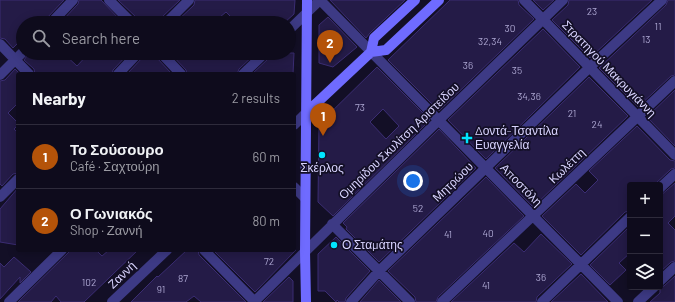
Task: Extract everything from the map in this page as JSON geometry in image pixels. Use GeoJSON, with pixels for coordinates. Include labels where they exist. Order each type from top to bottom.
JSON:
{"type":"FeatureCollection","features":[{"type":"Feature","properties":{"kind":"street"},"geometry":{"type":"LineString","coordinates":[[58,16],[73,0]]}},
{"type":"Feature","properties":{"kind":"street"},"geometry":{"type":"LineString","coordinates":[[109,0],[125,16]]}},
{"type":"Feature","properties":{"kind":"street"},"geometry":{"type":"LineString","coordinates":[[173,16],[188,0]]}},
{"type":"Feature","properties":{"kind":"street"},"geometry":{"type":"LineString","coordinates":[[306,302],[305,198],[307,0]]}},
{"type":"Feature","properties":{"kind":"street"},"geometry":{"type":"LineString","coordinates":[[296,23],[320,0]]}},
{"type":"Feature","properties":{"kind":"street","name":"Αποστόλη"},"geometry":{"type":"LineString","coordinates":[[320,0],[618,302]]}},
{"type":"Feature","properties":{"kind":"street"},"geometry":{"type":"LineString","coordinates":[[296,123],[371,52],[374,38],[415,0]]}},
{"type":"Feature","properties":{"kind":"street"},"geometry":{"type":"LineString","coordinates":[[371,52],[386,50],[439,0]]}},
{"type":"Feature","properties":{"kind":"street","name":"Στρατηγού Μακρυγιάννη"},"geometry":{"type":"LineString","coordinates":[[524,0],[675,156]]}},
{"type":"Feature","properties":{"kind":"street","name":"Ομηρίδου Σκυλίτση Αριστείδου"},"geometry":{"type":"LineString","coordinates":[[255,302],[332,224],[563,0]]}},
{"type":"Feature","properties":{"kind":"street","name":"Μητρώου"},"geometry":{"type":"LineString","coordinates":[[351,302],[379,272],[590,67],[662,0]]}},
{"type":"Feature","properties":{"kind":"street"},"geometry":{"type":"LineString","coordinates":[[0,44],[27,72]]}},
{"type":"Feature","properties":{"kind":"street"},"geometry":{"type":"LineString","coordinates":[[0,75],[15,60]]}},
{"type":"Feature","properties":{"kind":"street"},"geometry":{"type":"LineString","coordinates":[[120,72],[131,60]]}},
{"type":"Feature","properties":{"kind":"street"},"geometry":{"type":"LineString","coordinates":[[168,60],[180,72]]}},
{"type":"Feature","properties":{"kind":"street"},"geometry":{"type":"LineString","coordinates":[[245,72],[258,60]]}},
{"type":"Feature","properties":{"kind":"street","name":"Κωλέττη"},"geometry":{"type":"LineString","coordinates":[[442,302],[675,81]]}},
{"type":"Feature","properties":{"kind":"street"},"geometry":{"type":"LineString","coordinates":[[663,185],[675,174]]}},
{"type":"Feature","properties":{"kind":"street"},"geometry":{"type":"LineString","coordinates":[[0,197],[16,180]]}},
{"type":"Feature","properties":{"kind":"street"},"geometry":{"type":"LineString","coordinates":[[296,189],[305,198]]}},
{"type":"Feature","properties":{"kind":"street"},"geometry":{"type":"LineString","coordinates":[[542,302],[629,218]]}},
{"type":"Feature","properties":{"kind":"street"},"geometry":{"type":"LineString","coordinates":[[332,224],[410,302]]}},
{"type":"Feature","properties":{"kind":"street"},"geometry":{"type":"LineString","coordinates":[[9,302],[60,252]]}},
{"type":"Feature","properties":{"kind":"street","name":"Ζαννή"},"geometry":{"type":"LineString","coordinates":[[112,302],[165,252]]}},
{"type":"Feature","properties":{"kind":"street"},"geometry":{"type":"LineString","coordinates":[[206,252],[255,302]]}},
{"type":"Feature","properties":{"kind":"street"},"geometry":{"type":"LineString","coordinates":[[663,278],[675,267]]}},
{"type":"Feature","properties":{"kind":"street"},"geometry":{"type":"LineString","coordinates":[[638,302],[651,290]]}},
{"type":"Feature","properties":{"kind":"building"},"geometry":{"type":"Polygon","coordinates":[[[0,0],[64,0],[49,16],[16,16],[16,45],[13,48],[5,39],[0,38],[0,0]]]}},
{"type":"Feature","properties":{"kind":"building"},"geometry":{"type":"Polygon","coordinates":[[[79,0],[101,0],[116,16],[67,16],[78,4],[79,0]]]}},
{"type":"Feature","properties":{"kind":"building"},"geometry":{"type":"Polygon","coordinates":[[[118,0],[180,0],[163,16],[135,16],[118,0]]]}},
{"type":"Feature","properties":{"kind":"building"},"geometry":{"type":"Polygon","coordinates":[[[195,0],[295,0],[294,14],[292,16],[230,16],[226,12],[221,16],[182,16],[194,5],[195,0]]]}},
{"type":"Feature","properties":{"kind":"building"},"geometry":{"type":"Polygon","coordinates":[[[330,0],[405,0],[366,38],[330,0]]]}},
{"type":"Feature","properties":{"kind":"building"},"geometry":{"type":"Polygon","coordinates":[[[450,0],[518,0],[519,5],[534,19],[439,111],[388,60],[450,0]]]}},
{"type":"Feature","properties":{"kind":"building"},"geometry":{"type":"Polygon","coordinates":[[[533,0],[554,0],[543,10],[533,0]]]}},
{"type":"Feature","properties":{"kind":"building"},"geometry":{"type":"Polygon","coordinates":[[[569,0],[652,0],[590,58],[552,20],[568,5],[569,0]]]}},
{"type":"Feature","properties":{"kind":"building"},"geometry":{"type":"Polygon","coordinates":[[[668,0],[675,0],[675,75],[671,76],[638,107],[599,68],[666,5],[668,0]]]}},
{"type":"Feature","properties":{"kind":"building"},"geometry":{"type":"Polygon","coordinates":[[[328,17],[357,47],[333,67],[319,63],[319,25],[328,17]]]}},
{"type":"Feature","properties":{"kind":"building"},"geometry":{"type":"Polygon","coordinates":[[[543,29],[580,67],[486,159],[448,120],[543,29]]]}},
{"type":"Feature","properties":{"kind":"building"},"geometry":{"type":"Polygon","coordinates":[[[24,60],[71,60],[77,66],[83,60],[122,60],[112,72],[35,72],[34,69],[24,60]]]}},
{"type":"Feature","properties":{"kind":"building"},"geometry":{"type":"Polygon","coordinates":[[[140,60],[159,60],[170,72],[129,72],[140,60]]]}},
{"type":"Feature","properties":{"kind":"building"},"geometry":{"type":"Polygon","coordinates":[[[177,60],[249,60],[238,72],[186,72],[177,60]]]}},
{"type":"Feature","properties":{"kind":"building"},"geometry":{"type":"Polygon","coordinates":[[[267,60],[294,60],[293,72],[254,72],[267,60]]]}},
{"type":"Feature","properties":{"kind":"building"},"geometry":{"type":"Polygon","coordinates":[[[377,67],[430,120],[333,216],[318,202],[319,124],[377,67]],[[383,109],[370,122],[386,139],[399,126],[383,109]]]}},
{"type":"Feature","properties":{"kind":"building"},"geometry":{"type":"Polygon","coordinates":[[[15,69],[18,72],[16,72],[16,105],[8,113],[16,121],[16,127],[14,129],[16,131],[16,173],[13,174],[2,186],[0,184],[0,81],[5,80],[15,69]]]}},
{"type":"Feature","properties":{"kind":"building"},"geometry":{"type":"Polygon","coordinates":[[[589,77],[628,116],[533,207],[495,168],[589,77]]]}},
{"type":"Feature","properties":{"kind":"building"},"geometry":{"type":"Polygon","coordinates":[[[675,90],[675,146],[647,117],[675,90]]]}},
{"type":"Feature","properties":{"kind":"building"},"geometry":{"type":"Polygon","coordinates":[[[637,126],[670,160],[675,161],[675,168],[671,169],[657,182],[627,182],[627,212],[581,255],[542,216],[576,184],[585,193],[598,180],[589,171],[637,126]]]}},
{"type":"Feature","properties":{"kind":"building"},"geometry":{"type":"Polygon","coordinates":[[[439,129],[476,168],[379,262],[346,229],[347,227],[343,223],[439,129]]]}},
{"type":"Feature","properties":{"kind":"building"},"geometry":{"type":"Polygon","coordinates":[[[486,177],[524,216],[438,297],[436,302],[416,302],[415,297],[388,271],[486,177]]]}},
{"type":"Feature","properties":{"kind":"building"},"geometry":{"type":"Polygon","coordinates":[[[675,183],[675,216],[668,223],[675,230],[675,261],[671,262],[663,269],[663,218],[663,193],[675,183]]]}},
{"type":"Feature","properties":{"kind":"building"},"geometry":{"type":"Polygon","coordinates":[[[16,190],[16,245],[0,242],[0,209],[16,190]]]}},
{"type":"Feature","properties":{"kind":"building"},"geometry":{"type":"Polygon","coordinates":[[[627,229],[627,256],[619,263],[626,270],[610,285],[590,265],[627,229]]]}},
{"type":"Feature","properties":{"kind":"building"},"geometry":{"type":"Polygon","coordinates":[[[541,234],[572,264],[537,297],[536,302],[451,302],[514,243],[524,252],[541,234]]]}},
{"type":"Feature","properties":{"kind":"building"},"geometry":{"type":"Polygon","coordinates":[[[336,237],[370,271],[346,298],[345,302],[339,302],[337,300],[336,302],[325,291],[318,291],[318,254],[336,237]]]}},
{"type":"Feature","properties":{"kind":"building"},"geometry":{"type":"Polygon","coordinates":[[[69,252],[98,252],[102,256],[107,252],[136,252],[84,302],[61,302],[56,296],[51,302],[18,302],[69,252]]]}},
{"type":"Feature","properties":{"kind":"building"},"geometry":{"type":"Polygon","coordinates":[[[185,252],[198,252],[199,255],[246,302],[201,302],[194,296],[186,302],[131,302],[157,276],[158,277],[185,252]]]}},
{"type":"Feature","properties":{"kind":"building"},"geometry":{"type":"Polygon","coordinates":[[[215,252],[294,252],[255,292],[215,252]]]}},
{"type":"Feature","properties":{"kind":"building"},"geometry":{"type":"Polygon","coordinates":[[[14,257],[31,272],[20,283],[20,277],[0,299],[0,263],[4,267],[14,257]]]}},
{"type":"Feature","properties":{"kind":"building"},"geometry":{"type":"Polygon","coordinates":[[[581,274],[608,302],[551,302],[581,274]]]}},
{"type":"Feature","properties":{"kind":"building"},"geometry":{"type":"Polygon","coordinates":[[[675,276],[675,302],[650,302],[660,293],[660,290],[663,290],[664,286],[675,276]]]}},
{"type":"Feature","properties":{"kind":"building"},"geometry":{"type":"Polygon","coordinates":[[[289,277],[293,281],[293,302],[263,302],[289,277]]]}},
{"type":"Feature","properties":{"kind":"building"},"geometry":{"type":"Polygon","coordinates":[[[379,280],[401,302],[360,302],[379,280]]]}},
{"type":"Feature","properties":{"kind":"place","name":"Ο Γωνιακός"},"geometry":{"type":"Point","coordinates":[330,63]}},
{"type":"Feature","properties":{"kind":"place","name":"Το Σούσουρο"},"geometry":{"type":"Point","coordinates":[323,136]}},
{"type":"Feature","properties":{"kind":"place","name":"Δοντά-Τσαντίλα Ευαγγελία"},"geometry":{"type":"Point","coordinates":[467,138]}},
{"type":"Feature","properties":{"kind":"place","name":"Σκέρλος"},"geometry":{"type":"Point","coordinates":[322,155]}},
{"type":"Feature","properties":{"kind":"place","name":"Ο Σταμάτης"},"geometry":{"type":"Point","coordinates":[334,245]}}]}
